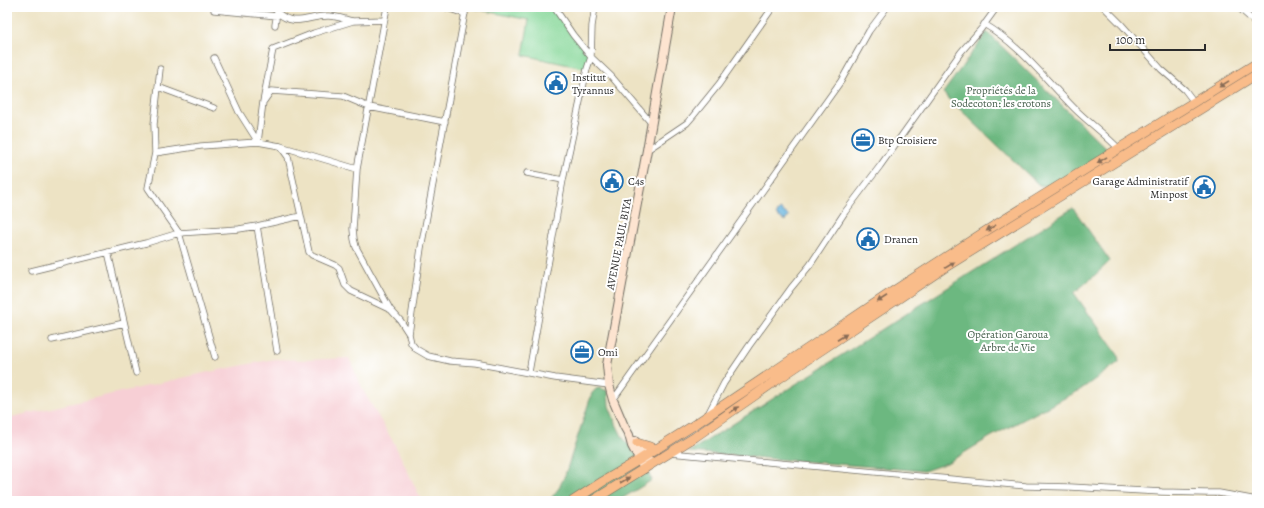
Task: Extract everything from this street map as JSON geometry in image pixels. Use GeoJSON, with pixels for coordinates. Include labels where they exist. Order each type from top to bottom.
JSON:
{"type":"FeatureCollection","features":[{"type":"Feature","properties":{"kind":"main road","name":"AVENUE PAUL BIYA"},"geometry":{"type":"LineString","coordinates":[[642,458],[624,426],[613,400],[609,385],[607,365],[652,124],[672,7]]}},
{"type":"Feature","properties":{"kind":"main road"},"geometry":{"type":"LineString","coordinates":[[573,501],[657,449],[989,229],[1257,63]]}},
{"type":"Feature","properties":{"kind":"main road"},"geometry":{"type":"LineString","coordinates":[[592,501],[695,437],[944,268],[1257,74]]}},
{"type":"Feature","properties":{"kind":"main road","name":"AVENUE PAUL BIYA"},"geometry":{"type":"LineString","coordinates":[[629,435],[637,443],[642,458]]}},
{"type":"Feature","properties":{"kind":"main road"},"geometry":{"type":"LineString","coordinates":[[637,443],[657,449]]}},
{"type":"Feature","properties":{"kind":"main road"},"geometry":{"type":"LineString","coordinates":[[642,458],[647,467]]}},
{"type":"Feature","properties":{"kind":"street"},"geometry":{"type":"LineString","coordinates":[[387,7],[357,169],[353,229],[356,248],[390,309],[400,320],[409,334],[411,343],[416,349],[428,356],[450,361],[475,363],[529,372],[555,378],[609,385]]}},
{"type":"Feature","properties":{"kind":"street"},"geometry":{"type":"LineString","coordinates":[[444,7],[465,14]]}},
{"type":"Feature","properties":{"kind":"street"},"geometry":{"type":"LineString","coordinates":[[409,334],[421,248],[466,7]]}},
{"type":"Feature","properties":{"kind":"street"},"geometry":{"type":"LineString","coordinates":[[554,7],[591,57],[611,76],[652,124]]}},
{"type":"Feature","properties":{"kind":"street"},"geometry":{"type":"LineString","coordinates":[[529,372],[563,180],[587,69],[591,57],[592,26],[595,7]]}},
{"type":"Feature","properties":{"kind":"street"},"geometry":{"type":"LineString","coordinates":[[647,150],[687,123],[719,84],[773,7]]}},
{"type":"Feature","properties":{"kind":"street"},"geometry":{"type":"LineString","coordinates":[[613,400],[841,81],[869,31],[887,7]]}},
{"type":"Feature","properties":{"kind":"street"},"geometry":{"type":"LineString","coordinates":[[707,416],[724,383],[749,346],[791,288],[810,265],[845,212],[868,183],[961,52],[997,7]]}},
{"type":"Feature","properties":{"kind":"street"},"geometry":{"type":"LineString","coordinates":[[1104,7],[1122,25],[1146,54],[1185,90],[1194,102]]}},
{"type":"Feature","properties":{"kind":"street"},"geometry":{"type":"LineString","coordinates":[[1238,7],[1257,24]]}},
{"type":"Feature","properties":{"kind":"street"},"geometry":{"type":"LineString","coordinates":[[214,10],[277,12],[289,20],[299,20],[319,16],[336,16],[353,21]]}},
{"type":"Feature","properties":{"kind":"street"},"geometry":{"type":"LineString","coordinates":[[275,25],[277,12]]}},
{"type":"Feature","properties":{"kind":"street"},"geometry":{"type":"LineString","coordinates":[[258,142],[263,102],[273,49],[314,33],[353,21],[384,20]]}},
{"type":"Feature","properties":{"kind":"street"},"geometry":{"type":"LineString","coordinates":[[984,24],[995,30],[1010,42],[1074,108],[1119,149]]}},
{"type":"Feature","properties":{"kind":"street"},"geometry":{"type":"LineString","coordinates":[[214,58],[239,112],[258,142]]}},
{"type":"Feature","properties":{"kind":"street"},"geometry":{"type":"LineString","coordinates":[[160,69],[154,124],[155,153],[148,188],[179,233],[215,357]]}},
{"type":"Feature","properties":{"kind":"street"},"geometry":{"type":"LineString","coordinates":[[158,87],[214,108]]}},
{"type":"Feature","properties":{"kind":"street"},"geometry":{"type":"LineString","coordinates":[[263,102],[271,91],[343,96],[369,107],[445,122]]}},
{"type":"Feature","properties":{"kind":"street"},"geometry":{"type":"LineString","coordinates":[[155,153],[201,146],[258,142],[280,146],[357,169]]}},
{"type":"Feature","properties":{"kind":"street"},"geometry":{"type":"LineString","coordinates":[[280,146],[288,156],[309,252],[312,255],[336,265],[339,268],[345,285],[351,291],[390,309]]}},
{"type":"Feature","properties":{"kind":"street"},"geometry":{"type":"LineString","coordinates":[[527,173],[563,180]]}},
{"type":"Feature","properties":{"kind":"street"},"geometry":{"type":"LineString","coordinates":[[31,271],[179,233],[232,230],[301,216]]}},
{"type":"Feature","properties":{"kind":"street"},"geometry":{"type":"LineString","coordinates":[[257,226],[277,351]]}},
{"type":"Feature","properties":{"kind":"street"},"geometry":{"type":"LineString","coordinates":[[108,252],[136,372]]}},
{"type":"Feature","properties":{"kind":"street"},"geometry":{"type":"LineString","coordinates":[[52,340],[124,323]]}},
{"type":"Feature","properties":{"kind":"street"},"geometry":{"type":"LineString","coordinates":[[669,453],[1018,485],[1162,492],[1206,492],[1257,500]]}},
{"type":"Feature","properties":{"kind":"shaded area"},"geometry":{"type":"Polygon","coordinates":[[[349,358],[364,392],[395,445],[422,501],[7,501],[7,418],[204,373],[274,359],[307,360],[349,358]]]}},
{"type":"Feature","properties":{"kind":"green space"},"geometry":{"type":"Polygon","coordinates":[[[466,7],[554,7],[591,57],[587,69],[523,55],[529,20],[466,7]]]}},
{"type":"Feature","properties":{"kind":"green space","name":"Propriétés de la Sodecoton: les crotons"},"geometry":{"type":"Polygon","coordinates":[[[987,32],[1113,155],[1056,187],[1039,185],[943,93],[987,32]]]}},
{"type":"Feature","properties":{"kind":"green space","name":"Opération Garoua Arbre de Vie"},"geometry":{"type":"Polygon","coordinates":[[[1073,208],[1110,261],[1074,293],[1118,355],[1119,362],[1080,390],[992,436],[947,463],[924,471],[689,452],[1073,208]]]}},
{"type":"Feature","properties":{"kind":"green space"},"geometry":{"type":"Polygon","coordinates":[[[600,388],[608,391],[609,406],[617,426],[623,438],[643,463],[652,480],[618,501],[549,501],[559,488],[565,475],[592,393],[596,389],[600,388]]]}},
{"type":"Feature","properties":{"kind":"water"},"geometry":{"type":"Polygon","coordinates":[[[780,209],[789,216],[785,221],[776,215],[780,209]]]}},
{"type":"Feature","properties":{"kind":"place","name":"Institut Tyrannus"},"geometry":{"type":"Point","coordinates":[556,83]}},
{"type":"Feature","properties":{"kind":"place","name":"Btp Croisiere"},"geometry":{"type":"Point","coordinates":[863,140]}},
{"type":"Feature","properties":{"kind":"place","name":"C4s"},"geometry":{"type":"Point","coordinates":[612,181]}},
{"type":"Feature","properties":{"kind":"place","name":"Garage Administratif Minpost"},"geometry":{"type":"Point","coordinates":[1204,187]}},
{"type":"Feature","properties":{"kind":"place","name":"Dranen"},"geometry":{"type":"Point","coordinates":[868,239]}},
{"type":"Feature","properties":{"kind":"place","name":"Omi"},"geometry":{"type":"Point","coordinates":[582,352]}}]}
